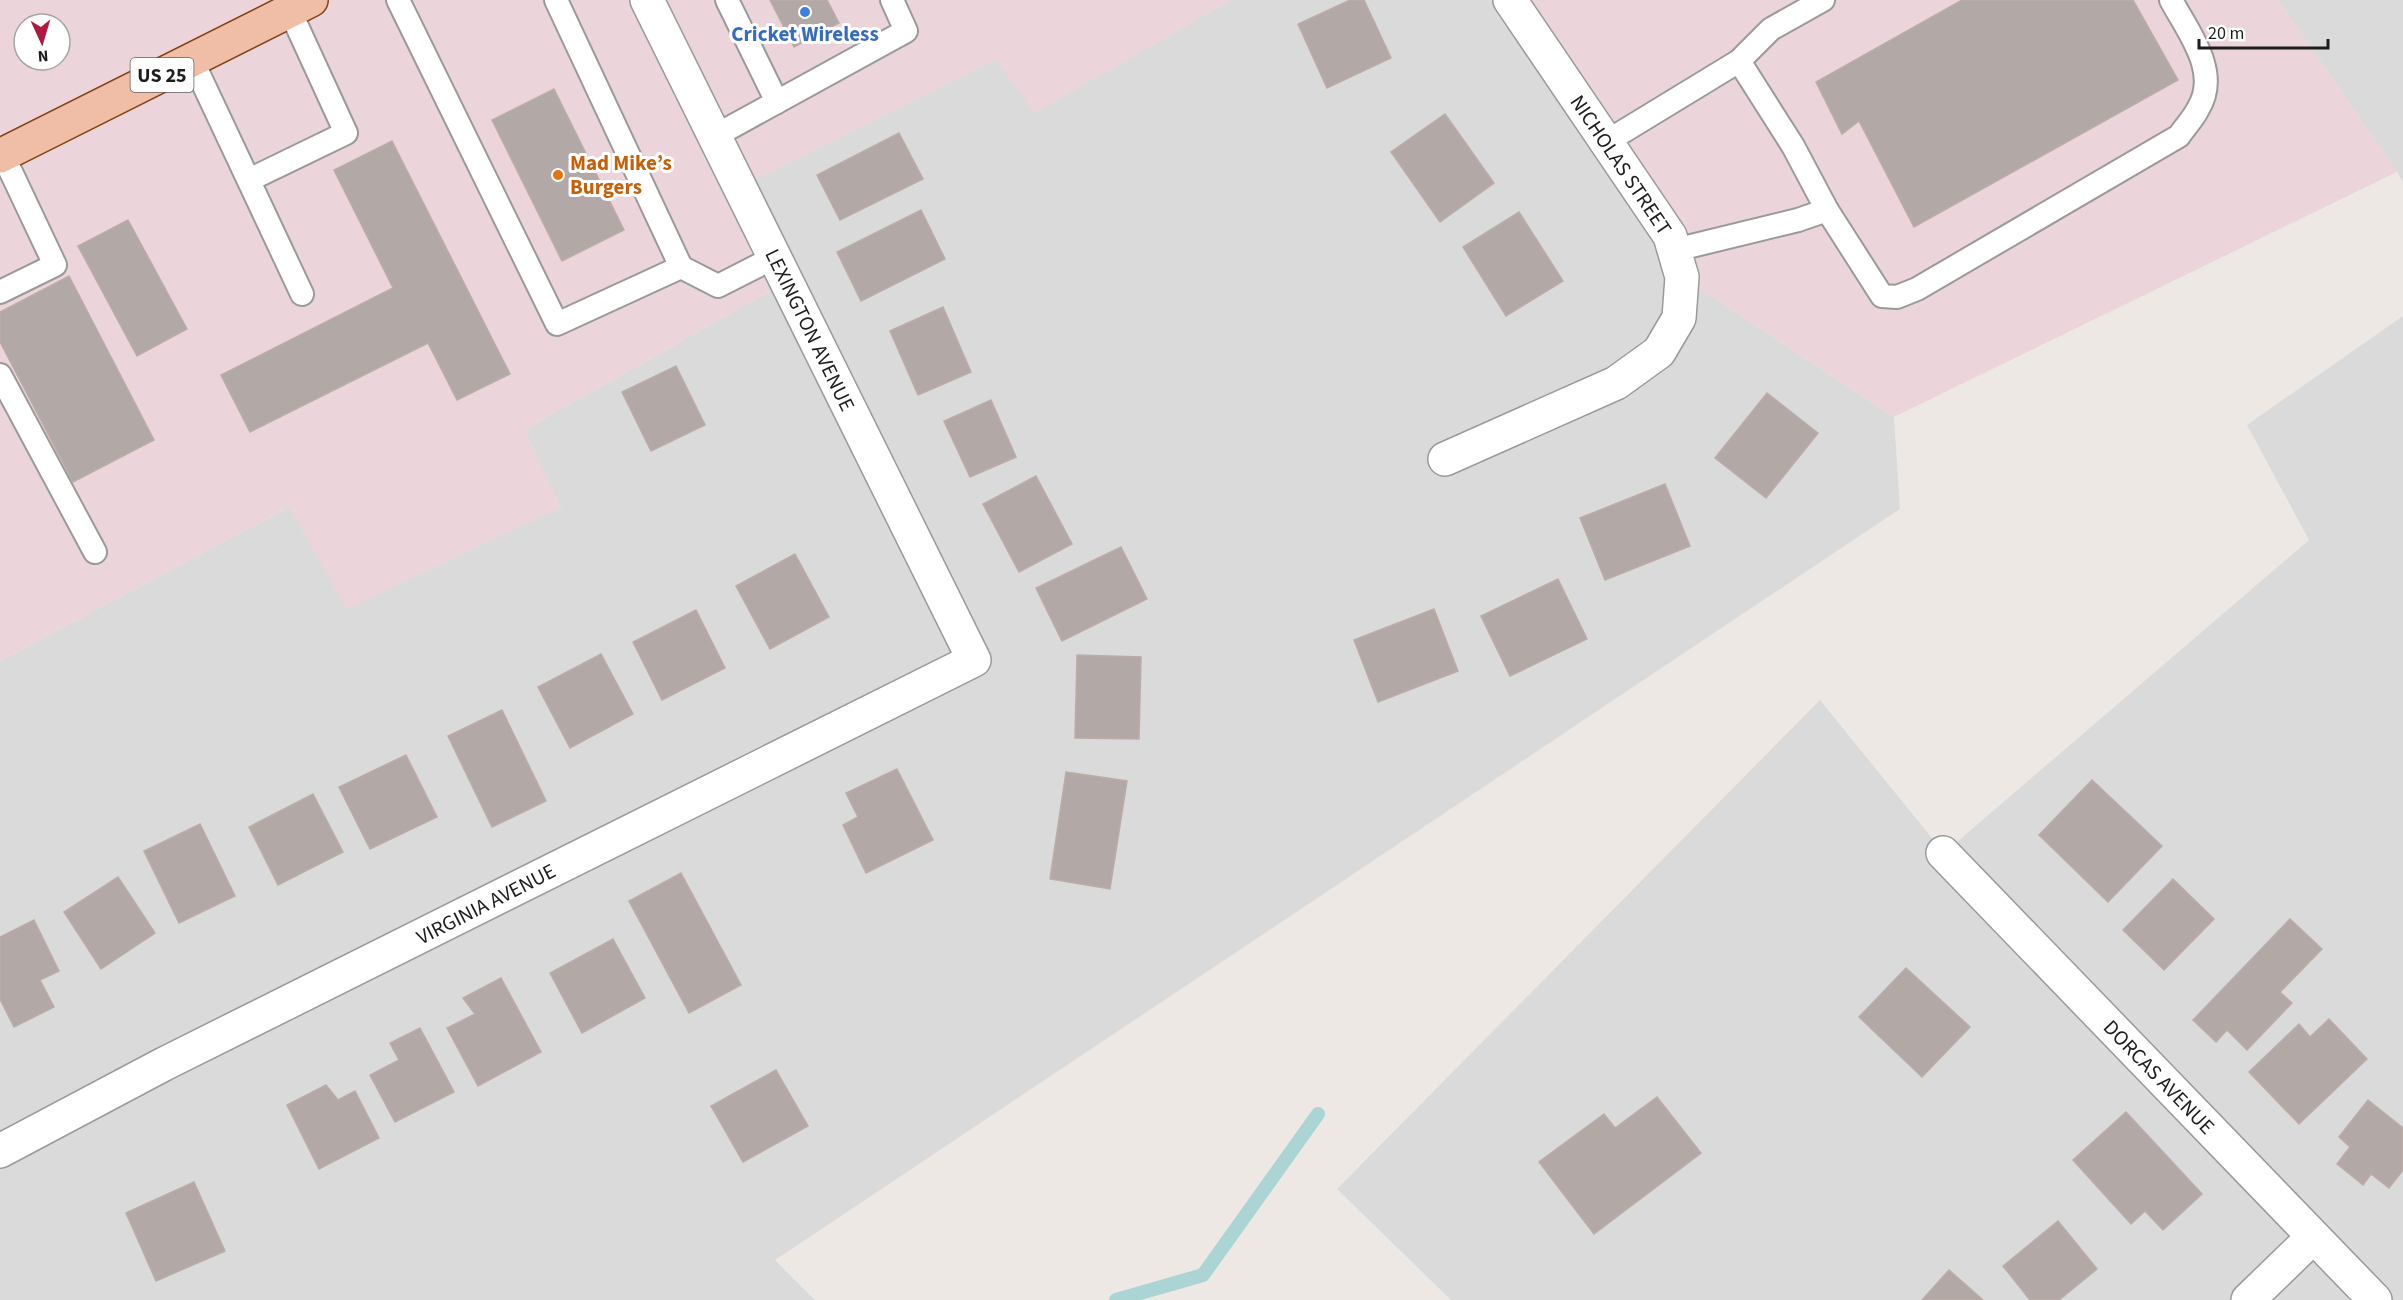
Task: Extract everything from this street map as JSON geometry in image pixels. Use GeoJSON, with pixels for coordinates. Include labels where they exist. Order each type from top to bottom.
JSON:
{"type":"FeatureCollection","features":[{"type":"Feature","properties":{"kind":"main road","name":"US 25"},"geometry":{"type":"LineString","coordinates":[[1,155],[301,5]]}},
{"type":"Feature","properties":{"kind":"street","name":"LEXINGTON AVENUE"},"geometry":{"type":"LineString","coordinates":[[647,0],[974,660]]}},
{"type":"Feature","properties":{"kind":"street","name":"NICHOLAS STREET"},"geometry":{"type":"LineString","coordinates":[[1444,459],[1616,382],[1659,352],[1679,318],[1682,277],[1670,236],[1516,2]]}},
{"type":"Feature","properties":{"kind":"street","name":"VIRGINIA AVENUE"},"geometry":{"type":"LineString","coordinates":[[0,1151],[164,1064],[974,660]]}},
{"type":"Feature","properties":{"kind":"street","name":"DORCAS AVENUE"},"geometry":{"type":"LineString","coordinates":[[1943,853],[2375,1300]]}},
{"type":"Feature","properties":{"kind":"street"},"geometry":{"type":"LineString","coordinates":[[2248,1300],[2313,1237]]}},
{"type":"Feature","properties":{"kind":"lane"},"geometry":{"type":"LineString","coordinates":[[398,0],[556,324],[681,267]]}},
{"type":"Feature","properties":{"kind":"lane"},"geometry":{"type":"LineString","coordinates":[[556,0],[681,267],[718,286],[775,257]]}},
{"type":"Feature","properties":{"kind":"lane"},"geometry":{"type":"LineString","coordinates":[[727,0],[777,102]]}},
{"type":"Feature","properties":{"kind":"lane"},"geometry":{"type":"LineString","coordinates":[[715,136],[906,31],[892,0]]}},
{"type":"Feature","properties":{"kind":"lane"},"geometry":{"type":"LineString","coordinates":[[1606,142],[1739,61],[1771,29],[1822,0]]}},
{"type":"Feature","properties":{"kind":"lane"},"geometry":{"type":"LineString","coordinates":[[1739,61],[1793,146],[1827,210],[1882,296],[1897,297],[1917,289],[2179,136],[2200,107],[2206,86],[2204,60],[2171,0]]}},
{"type":"Feature","properties":{"kind":"lane"},"geometry":{"type":"LineString","coordinates":[[249,180],[346,133],[301,5]]}},
{"type":"Feature","properties":{"kind":"lane"},"geometry":{"type":"LineString","coordinates":[[192,60],[302,294]]}},
{"type":"Feature","properties":{"kind":"lane"},"geometry":{"type":"LineString","coordinates":[[0,292],[55,265],[1,155]]}},
{"type":"Feature","properties":{"kind":"lane"},"geometry":{"type":"LineString","coordinates":[[1675,250],[1798,220],[1827,210]]}},
{"type":"Feature","properties":{"kind":"lane"},"geometry":{"type":"LineString","coordinates":[[0,375],[94,552]]}},
{"type":"Feature","properties":{"kind":"shaded area"},"geometry":{"type":"Polygon","coordinates":[[[0,0],[1231,0],[1034,113],[996,59],[740,187],[786,282],[524,430],[561,507],[347,609],[289,507],[0,661],[0,156],[11,150],[0,132],[0,0]]]}},
{"type":"Feature","properties":{"kind":"shaded area"},"geometry":{"type":"Polygon","coordinates":[[[1231,0],[1510,0],[1682,277],[1894,417],[1900,509],[775,1260],[815,1300],[0,1300],[0,661],[289,507],[561,508],[524,430],[786,282],[739,187],[996,58],[1035,112],[1231,0]]]}},
{"type":"Feature","properties":{"kind":"shaded area"},"geometry":{"type":"Polygon","coordinates":[[[1510,0],[2278,0],[2397,172],[1894,417],[1682,277],[1510,0]]]}},
{"type":"Feature","properties":{"kind":"shaded area"},"geometry":{"type":"Polygon","coordinates":[[[2278,0],[2403,0],[2403,182],[2397,172],[2278,0]]]}},
{"type":"Feature","properties":{"kind":"shaded area"},"geometry":{"type":"Polygon","coordinates":[[[2403,316],[2403,1300],[1451,1300],[1337,1189],[1820,700],[1944,853],[2309,540],[2247,425],[2403,316]]]}},
{"type":"Feature","properties":{"kind":"building","name":"Cricket Wireless"},"geometry":{"type":"Polygon","coordinates":[[[770,0],[827,0],[839,23],[794,47],[770,0]]]}},
{"type":"Feature","properties":{"kind":"building"},"geometry":{"type":"Polygon","coordinates":[[[1350,0],[1364,0],[1391,58],[1327,88],[1298,24],[1350,0]]]}},
{"type":"Feature","properties":{"kind":"building"},"geometry":{"type":"Polygon","coordinates":[[[1962,0],[2133,0],[2178,80],[1914,227],[1859,121],[1842,134],[1816,82],[1962,0]]]}},
{"type":"Feature","properties":{"kind":"building","name":"Mad Mike’s Burgers"},"geometry":{"type":"Polygon","coordinates":[[[554,89],[624,230],[562,261],[492,120],[554,89]]]}},
{"type":"Feature","properties":{"kind":"building"},"geometry":{"type":"Polygon","coordinates":[[[1445,114],[1494,183],[1440,222],[1391,152],[1445,114]]]}},
{"type":"Feature","properties":{"kind":"building"},"geometry":{"type":"Polygon","coordinates":[[[899,133],[923,179],[840,220],[817,175],[899,133]]]}},
{"type":"Feature","properties":{"kind":"building"},"geometry":{"type":"Polygon","coordinates":[[[392,141],[510,374],[457,400],[428,343],[250,432],[221,375],[393,288],[334,170],[392,141]]]}},
{"type":"Feature","properties":{"kind":"building"},"geometry":{"type":"Polygon","coordinates":[[[921,210],[945,259],[861,301],[837,252],[921,210]]]}},
{"type":"Feature","properties":{"kind":"building"},"geometry":{"type":"Polygon","coordinates":[[[1519,212],[1563,281],[1506,316],[1463,247],[1519,212]]]}},
{"type":"Feature","properties":{"kind":"building"},"geometry":{"type":"Polygon","coordinates":[[[128,220],[187,329],[137,356],[78,246],[128,220]]]}},
{"type":"Feature","properties":{"kind":"building"},"geometry":{"type":"Polygon","coordinates":[[[69,276],[154,440],[73,482],[0,342],[0,312],[69,276]]]}},
{"type":"Feature","properties":{"kind":"building"},"geometry":{"type":"Polygon","coordinates":[[[943,307],[971,372],[918,395],[890,331],[943,307]]]}},
{"type":"Feature","properties":{"kind":"building"},"geometry":{"type":"Polygon","coordinates":[[[676,366],[705,425],[651,451],[622,392],[676,366]]]}},
{"type":"Feature","properties":{"kind":"building"},"geometry":{"type":"Polygon","coordinates":[[[1767,393],[1818,433],[1766,498],[1715,458],[1767,393]]]}},
{"type":"Feature","properties":{"kind":"building"},"geometry":{"type":"Polygon","coordinates":[[[991,400],[1016,457],[970,477],[944,421],[991,400]]]}},
{"type":"Feature","properties":{"kind":"building"},"geometry":{"type":"Polygon","coordinates":[[[1036,476],[1072,544],[1019,572],[983,504],[1036,476]]]}},
{"type":"Feature","properties":{"kind":"building"},"geometry":{"type":"Polygon","coordinates":[[[1665,484],[1690,546],[1605,580],[1580,518],[1665,484]]]}},
{"type":"Feature","properties":{"kind":"building"},"geometry":{"type":"Polygon","coordinates":[[[1121,547],[1147,599],[1062,641],[1036,588],[1121,547]]]}},
{"type":"Feature","properties":{"kind":"building"},"geometry":{"type":"Polygon","coordinates":[[[795,554],[829,617],[770,649],[736,586],[795,554]]]}},
{"type":"Feature","properties":{"kind":"building"},"geometry":{"type":"Polygon","coordinates":[[[1558,579],[1587,639],[1510,676],[1481,616],[1558,579]]]}},
{"type":"Feature","properties":{"kind":"building"},"geometry":{"type":"Polygon","coordinates":[[[1434,609],[1458,671],[1378,702],[1354,640],[1434,609]]]}},
{"type":"Feature","properties":{"kind":"building"},"geometry":{"type":"Polygon","coordinates":[[[696,610],[725,668],[662,700],[633,642],[696,610]]]}},
{"type":"Feature","properties":{"kind":"building"},"geometry":{"type":"Polygon","coordinates":[[[601,654],[633,714],[570,748],[538,687],[601,654]]]}},
{"type":"Feature","properties":{"kind":"building"},"geometry":{"type":"Polygon","coordinates":[[[1077,655],[1141,657],[1139,739],[1075,738],[1077,655]]]}},
{"type":"Feature","properties":{"kind":"building"},"geometry":{"type":"Polygon","coordinates":[[[502,710],[546,801],[492,827],[448,736],[502,710]]]}},
{"type":"Feature","properties":{"kind":"building"},"geometry":{"type":"Polygon","coordinates":[[[406,755],[437,817],[370,849],[339,787],[406,755]]]}},
{"type":"Feature","properties":{"kind":"building"},"geometry":{"type":"Polygon","coordinates":[[[897,769],[933,840],[866,873],[843,825],[858,817],[846,793],[897,769]]]}},
{"type":"Feature","properties":{"kind":"building"},"geometry":{"type":"Polygon","coordinates":[[[1066,772],[1127,781],[1110,889],[1050,879],[1066,772]]]}},
{"type":"Feature","properties":{"kind":"building"},"geometry":{"type":"Polygon","coordinates":[[[2092,780],[2162,846],[2108,902],[2039,835],[2092,780]]]}},
{"type":"Feature","properties":{"kind":"building"},"geometry":{"type":"Polygon","coordinates":[[[313,794],[343,852],[278,885],[249,827],[313,794]]]}},
{"type":"Feature","properties":{"kind":"building"},"geometry":{"type":"Polygon","coordinates":[[[200,824],[235,896],[179,923],[144,851],[200,824]]]}},
{"type":"Feature","properties":{"kind":"building"},"geometry":{"type":"Polygon","coordinates":[[[681,873],[741,985],[689,1013],[629,901],[681,873]]]}},
{"type":"Feature","properties":{"kind":"building"},"geometry":{"type":"Polygon","coordinates":[[[118,877],[155,933],[101,969],[64,912],[118,877]]]}},
{"type":"Feature","properties":{"kind":"building"},"geometry":{"type":"Polygon","coordinates":[[[2173,879],[2214,919],[2164,970],[2123,930],[2173,879]]]}},
{"type":"Feature","properties":{"kind":"building"},"geometry":{"type":"Polygon","coordinates":[[[2290,919],[2322,949],[2280,992],[2292,1003],[2247,1050],[2227,1030],[2216,1042],[2193,1020],[2290,919]]]}},
{"type":"Feature","properties":{"kind":"building"},"geometry":{"type":"Polygon","coordinates":[[[34,920],[59,971],[40,980],[54,1007],[14,1027],[0,999],[0,937],[34,920]]]}},
{"type":"Feature","properties":{"kind":"building"},"geometry":{"type":"Polygon","coordinates":[[[613,939],[645,998],[582,1033],[550,973],[613,939]]]}},
{"type":"Feature","properties":{"kind":"building"},"geometry":{"type":"Polygon","coordinates":[[[1906,968],[1970,1027],[1922,1077],[1859,1017],[1906,968]]]}},
{"type":"Feature","properties":{"kind":"building"},"geometry":{"type":"Polygon","coordinates":[[[501,978],[541,1052],[478,1086],[447,1028],[475,1014],[463,998],[501,978]]]}},
{"type":"Feature","properties":{"kind":"building"},"geometry":{"type":"Polygon","coordinates":[[[2329,1019],[2367,1059],[2299,1124],[2249,1072],[2299,1024],[2310,1037],[2329,1019]]]}},
{"type":"Feature","properties":{"kind":"building"},"geometry":{"type":"Polygon","coordinates":[[[420,1028],[454,1092],[395,1122],[370,1075],[399,1060],[390,1043],[420,1028]]]}},
{"type":"Feature","properties":{"kind":"building"},"geometry":{"type":"Polygon","coordinates":[[[776,1070],[808,1126],[743,1162],[711,1106],[776,1070]]]}},
{"type":"Feature","properties":{"kind":"building"},"geometry":{"type":"Polygon","coordinates":[[[326,1085],[338,1100],[355,1091],[379,1138],[319,1169],[287,1105],[326,1085]]]}},
{"type":"Feature","properties":{"kind":"building"},"geometry":{"type":"Polygon","coordinates":[[[1657,1097],[1701,1153],[1594,1234],[1539,1162],[1604,1114],[1615,1128],[1657,1097]]]}},
{"type":"Feature","properties":{"kind":"building"},"geometry":{"type":"Polygon","coordinates":[[[2368,1100],[2403,1128],[2403,1170],[2389,1188],[2371,1174],[2363,1185],[2337,1164],[2350,1147],[2339,1137],[2368,1100]]]}},
{"type":"Feature","properties":{"kind":"building"},"geometry":{"type":"Polygon","coordinates":[[[2126,1112],[2202,1194],[2163,1230],[2145,1211],[2131,1224],[2073,1160],[2126,1112]]]}},
{"type":"Feature","properties":{"kind":"building"},"geometry":{"type":"Polygon","coordinates":[[[194,1182],[225,1251],[156,1281],[126,1213],[194,1182]]]}},
{"type":"Feature","properties":{"kind":"building"},"geometry":{"type":"Polygon","coordinates":[[[2058,1221],[2097,1269],[2059,1300],[2030,1300],[2003,1266],[2058,1221]]]}},
{"type":"Feature","properties":{"kind":"building"},"geometry":{"type":"Polygon","coordinates":[[[1949,1270],[1983,1300],[1922,1300],[1949,1270]]]}},
{"type":"Feature","properties":{"kind":"waterway"},"geometry":{"type":"LineString","coordinates":[[1116,1300],[1203,1275],[1318,1114]]}},
{"type":"Feature","properties":{"kind":"place","name":"Cricket Wireless"},"geometry":{"type":"Point","coordinates":[805,12]}},
{"type":"Feature","properties":{"kind":"place","name":"Mad Mike’s Burgers"},"geometry":{"type":"Point","coordinates":[558,175]}}]}
